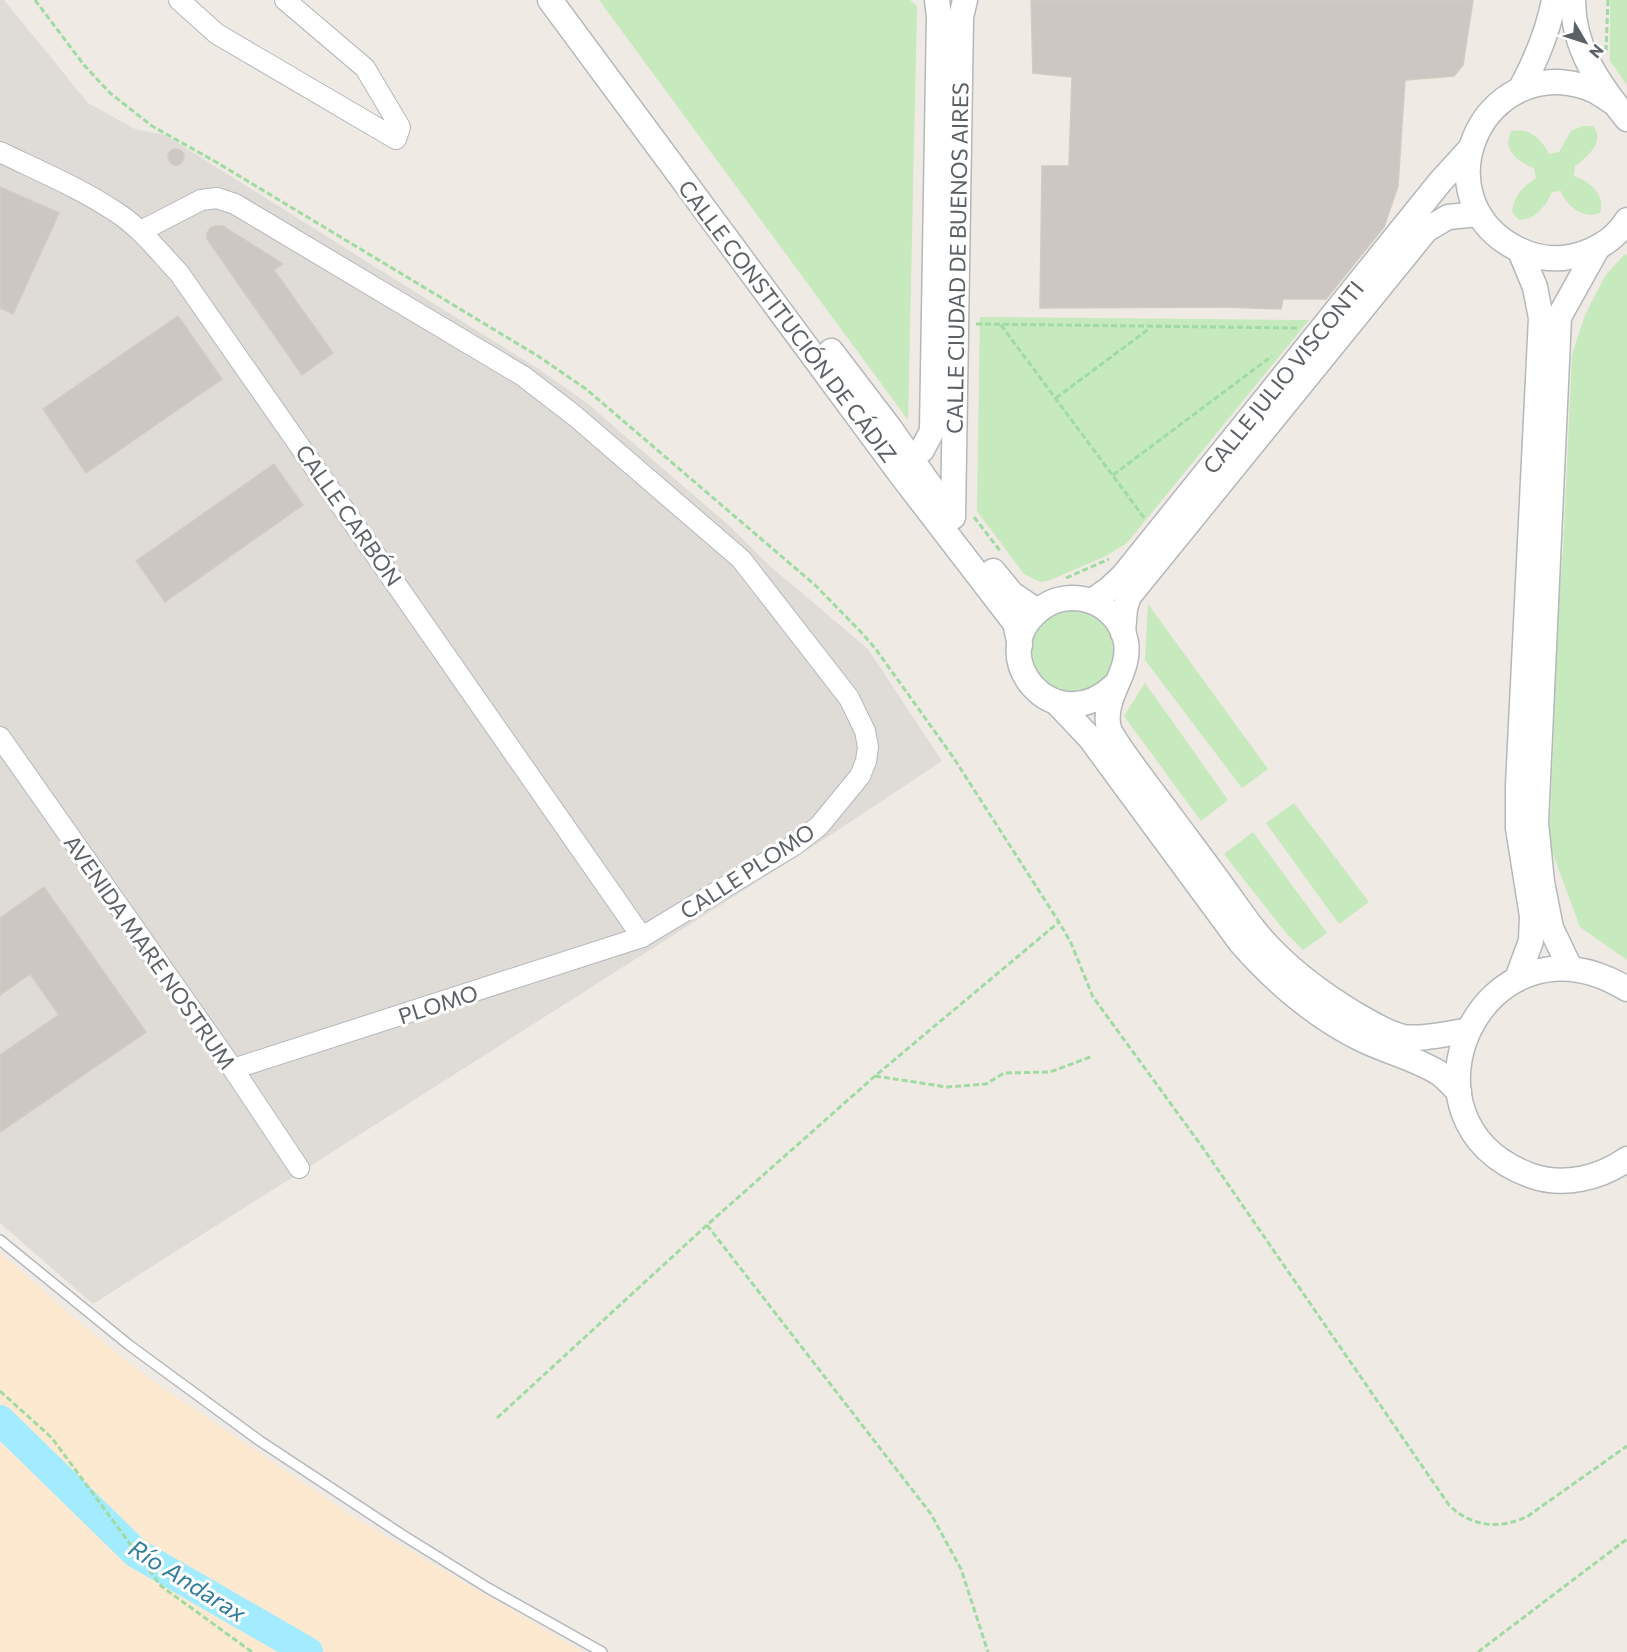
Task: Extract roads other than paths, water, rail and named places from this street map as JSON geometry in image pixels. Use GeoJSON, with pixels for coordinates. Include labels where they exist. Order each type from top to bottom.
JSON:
{"type":"FeatureCollection","features":[{"type":"Feature","properties":{"kind":"street"},"geometry":{"type":"LineString","coordinates":[[179,0],[217,34],[396,139],[400,127],[365,68],[285,0]]}},
{"type":"Feature","properties":{"kind":"street","name":"CALLE CONSTITUCIÓN DE CÁDIZ"},"geometry":{"type":"LineString","coordinates":[[550,0],[906,466],[963,514],[1012,594],[1038,611]]}},
{"type":"Feature","properties":{"kind":"street","name":"CALLE CONSTITUCIÓN DE CÁDIZ"},"geometry":{"type":"LineString","coordinates":[[570,0],[906,466],[1015,623],[1020,645]]}},
{"type":"Feature","properties":{"kind":"street","name":"CALLE CIUDAD DE BUENOS AIRES"},"geometry":{"type":"LineString","coordinates":[[906,466],[922,450],[932,431],[939,16],[937,0]]}},
{"type":"Feature","properties":{"kind":"street","name":"CALLE CIUDAD DE BUENOS AIRES"},"geometry":{"type":"LineString","coordinates":[[963,514],[961,17],[965,0]]}},
{"type":"Feature","properties":{"kind":"street"},"geometry":{"type":"LineString","coordinates":[[1521,88],[1536,60],[1550,22],[1554,0]]}},
{"type":"Feature","properties":{"kind":"street"},"geometry":{"type":"LineString","coordinates":[[1573,0],[1573,21],[1583,55],[1620,111]]}},
{"type":"Feature","properties":{"kind":"street"},"geometry":{"type":"LineString","coordinates":[[1612,241],[1574,256],[1556,259],[1537,257],[1520,251],[1496,236],[1478,214],[1468,183],[1467,166],[1470,149],[1481,122],[1501,101],[1521,88],[1545,82],[1570,83],[1593,90],[1620,111]]}},
{"type":"Feature","properties":{"kind":"street","name":"CALLE JULIO VISCONTI"},"geometry":{"type":"LineString","coordinates":[[1092,601],[1123,576],[1432,191],[1470,149]]}},
{"type":"Feature","properties":{"kind":"street","name":"CALLE CARBÓN"},"geometry":{"type":"LineString","coordinates":[[0,152],[90,196],[117,212],[141,231],[179,273],[642,937]]}},
{"type":"Feature","properties":{"kind":"street","name":"CALLE PLOMO"},"geometry":{"type":"LineString","coordinates":[[141,231],[201,200],[217,198],[235,204],[523,376],[575,416],[729,547],[741,559],[849,698],[865,731],[868,747],[866,761],[860,776],[819,826],[793,846],[642,937]]}},
{"type":"Feature","properties":{"kind":"street","name":"CALLE JULIO VISCONTI"},"geometry":{"type":"LineString","coordinates":[[1124,633],[1125,608],[1129,596],[1426,230],[1449,217],[1478,214]]}},
{"type":"Feature","properties":{"kind":"street"},"geometry":{"type":"LineString","coordinates":[[1570,968],[1551,928],[1542,882],[1536,823],[1559,317],[1627,220]]}},
{"type":"Feature","properties":{"kind":"street"},"geometry":{"type":"LineString","coordinates":[[1517,980],[1531,941],[1532,916],[1518,828],[1518,786],[1541,318],[1535,286],[1520,251]]}},
{"type":"Feature","properties":{"kind":"street"},"geometry":{"type":"LineString","coordinates":[[1057,703],[1078,705],[1092,702],[1104,695],[1120,677],[1127,655],[1124,633],[1111,614],[1092,601],[1070,598],[1047,604],[1038,611],[1024,630],[1020,645],[1020,661],[1025,677],[1035,690],[1057,703],[1090,738],[1241,943],[1262,966],[1320,1014],[1363,1040],[1421,1063],[1441,1075],[1459,1092]]}},
{"type":"Feature","properties":{"kind":"street"},"geometry":{"type":"LineString","coordinates":[[1114,686],[1108,709],[1107,726],[1238,907],[1275,953],[1338,1004],[1376,1026],[1403,1037],[1467,1031]]}},
{"type":"Feature","properties":{"kind":"street","name":"AVENIDA MARE NOSTRUM"},"geometry":{"type":"LineString","coordinates":[[0,737],[233,1069],[299,1168]]}},
{"type":"Feature","properties":{"kind":"street","name":"PLOMO"},"geometry":{"type":"LineString","coordinates":[[233,1069],[642,937]]}},
{"type":"Feature","properties":{"kind":"street"},"geometry":{"type":"LineString","coordinates":[[1627,989],[1611,979],[1570,968],[1534,973],[1517,980],[1501,989],[1476,1015],[1460,1051],[1458,1072],[1459,1092],[1464,1112],[1473,1131],[1486,1147],[1518,1171],[1558,1181],[1578,1180],[1598,1175],[1627,1159]]}},
{"type":"Feature","properties":{"kind":"lane"},"geometry":{"type":"LineString","coordinates":[[0,1240],[129,1345],[260,1440],[410,1540],[488,1588],[602,1652]]}},
{"type":"Feature","properties":{"kind":"waterway","name":"Río Andarax"},"geometry":{"type":"LineString","coordinates":[[0,1420],[136,1553],[308,1652]]}}]}
